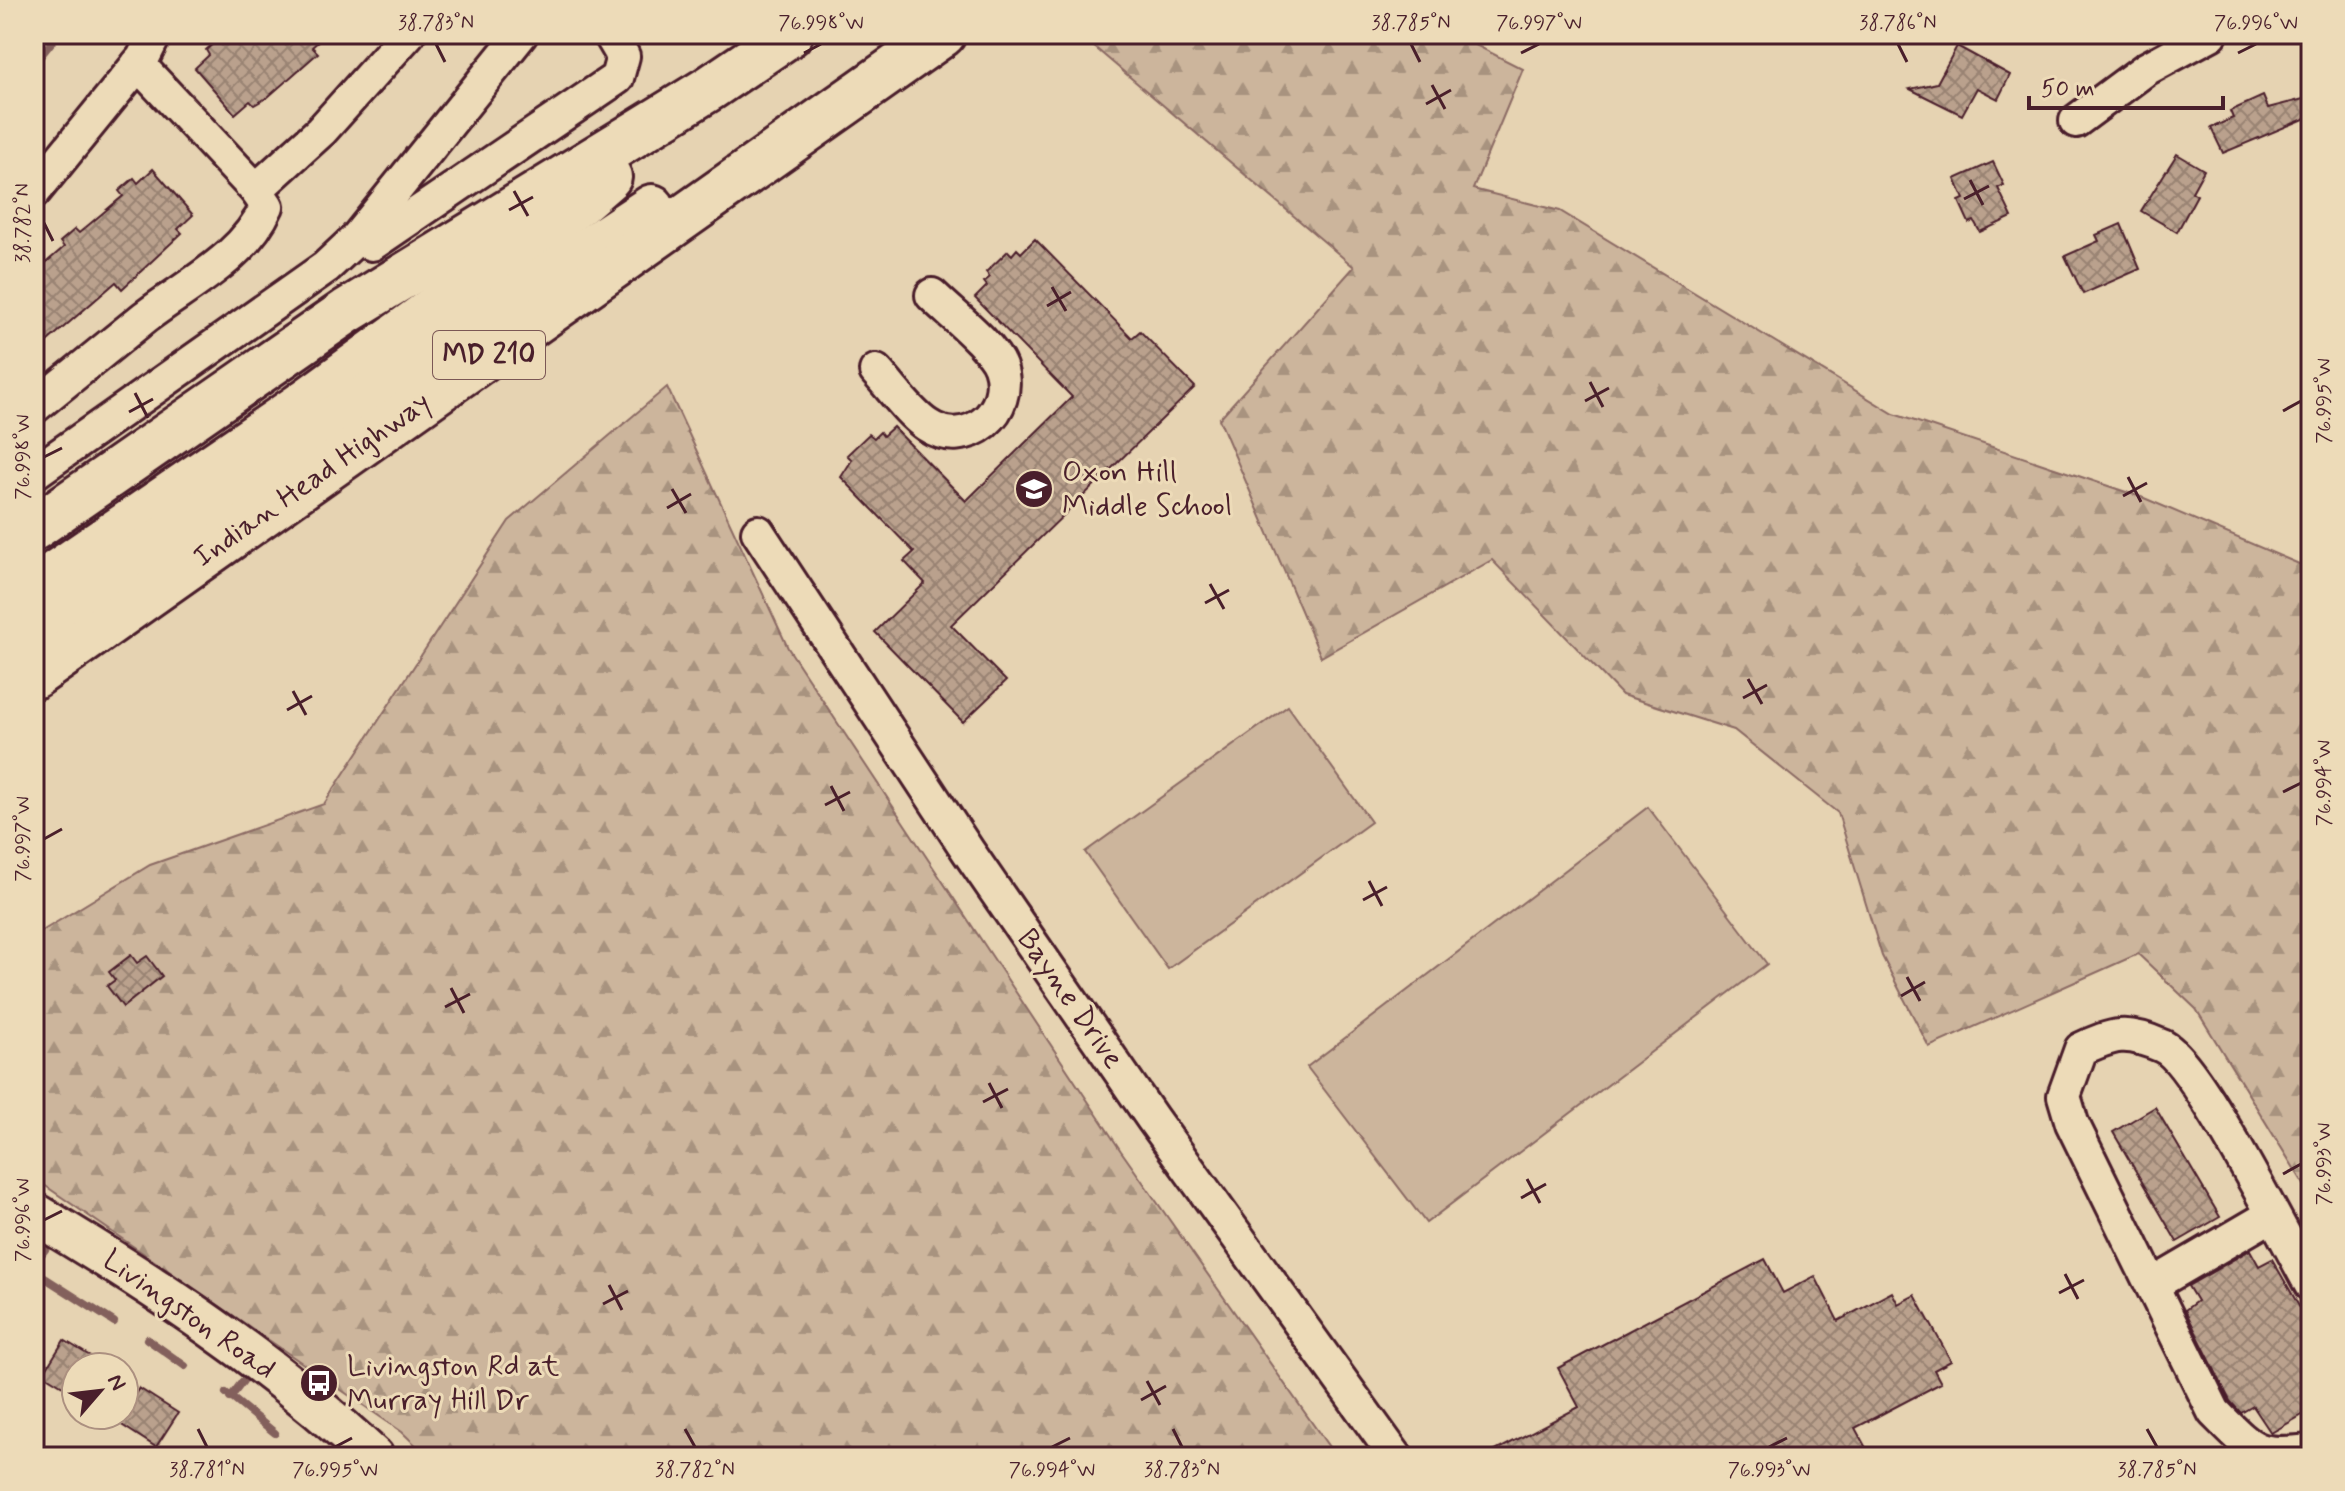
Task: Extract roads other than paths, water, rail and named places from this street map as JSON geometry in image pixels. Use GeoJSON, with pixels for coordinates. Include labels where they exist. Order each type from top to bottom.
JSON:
{"type":"FeatureCollection","features":[{"type":"Feature","properties":{"kind":"highway"},"geometry":{"type":"LineString","coordinates":[[34,528],[347,311],[710,88],[790,34]]}},
{"type":"Feature","properties":{"kind":"highway"},"geometry":{"type":"LineString","coordinates":[[34,631],[315,431],[598,240],[941,34]]}},
{"type":"Feature","properties":{"kind":"highway","name":"Indian Head Highway"},"geometry":{"type":"LineString","coordinates":[[34,676],[941,34]]}},
{"type":"Feature","properties":{"kind":"highway"},"geometry":{"type":"LineString","coordinates":[[34,588],[298,407],[579,203],[710,88]]}},
{"type":"Feature","properties":{"kind":"main road","name":"Livingston Road"},"geometry":{"type":"LineString","coordinates":[[34,1213],[159,1290],[233,1341],[373,1457]]}},
{"type":"Feature","properties":{"kind":"street"},"geometry":{"type":"LineString","coordinates":[[34,192],[138,64],[155,34]]}},
{"type":"Feature","properties":{"kind":"street"},"geometry":{"type":"LineString","coordinates":[[256,190],[321,131],[408,34]]}},
{"type":"Feature","properties":{"kind":"street"},"geometry":{"type":"LineString","coordinates":[[34,473],[264,313],[356,239],[521,34]]}},
{"type":"Feature","properties":{"kind":"street"},"geometry":{"type":"LineString","coordinates":[[356,239],[372,244],[617,78],[623,56],[610,34]]}},
{"type":"Feature","properties":{"kind":"street"},"geometry":{"type":"LineString","coordinates":[[2076,121],[2146,69],[2211,34]]}},
{"type":"Feature","properties":{"kind":"street"},"geometry":{"type":"LineString","coordinates":[[34,407],[148,315],[212,272],[260,223],[267,206],[256,190],[138,64]]}},
{"type":"Feature","properties":{"kind":"street"},"geometry":{"type":"LineString","coordinates":[[876,371],[927,425],[949,434],[973,432],[995,414],[1002,391],[1000,367],[988,350],[932,295]]}},
{"type":"Feature","properties":{"kind":"street","name":"Bayne Drive"},"geometry":{"type":"LineString","coordinates":[[758,532],[959,838],[1152,1118],[1396,1457]]}},
{"type":"Feature","properties":{"kind":"street"},"geometry":{"type":"LineString","coordinates":[[2311,1285],[2198,1082],[2165,1046],[2117,1033],[2081,1049],[2064,1096],[2072,1123],[2154,1284],[2214,1412],[2249,1447],[2272,1455],[2311,1451]]}},
{"type":"Feature","properties":{"kind":"street"},"geometry":{"type":"LineString","coordinates":[[2154,1284],[2272,1215]]}},
{"type":"Feature","properties":{"kind":"waterway"},"geometry":{"type":"LineString","coordinates":[[34,64],[58,34]]}},
{"type":"Feature","properties":{"kind":"waterway"},"geometry":{"type":"LineString","coordinates":[[34,1264],[46,1248]]}},
{"type":"Feature","properties":{"kind":"waterway"},"geometry":{"type":"LineString","coordinates":[[34,1271],[114,1322]]}},
{"type":"Feature","properties":{"kind":"waterway"},"geometry":{"type":"LineString","coordinates":[[147,1339],[185,1366]]}},
{"type":"Feature","properties":{"kind":"waterway"},"geometry":{"type":"LineString","coordinates":[[230,1398],[243,1381]]}},
{"type":"Feature","properties":{"kind":"waterway"},"geometry":{"type":"LineString","coordinates":[[226,1393],[275,1433]]}},
{"type":"Feature","properties":{"kind":"place","name":"Oxon Hill Middle School"},"geometry":{"type":"Point","coordinates":[1034,489]}},
{"type":"Feature","properties":{"kind":"place","name":"Livingston Rd at Murray Hill Dr"},"geometry":{"type":"Point","coordinates":[319,1383]}}]}
